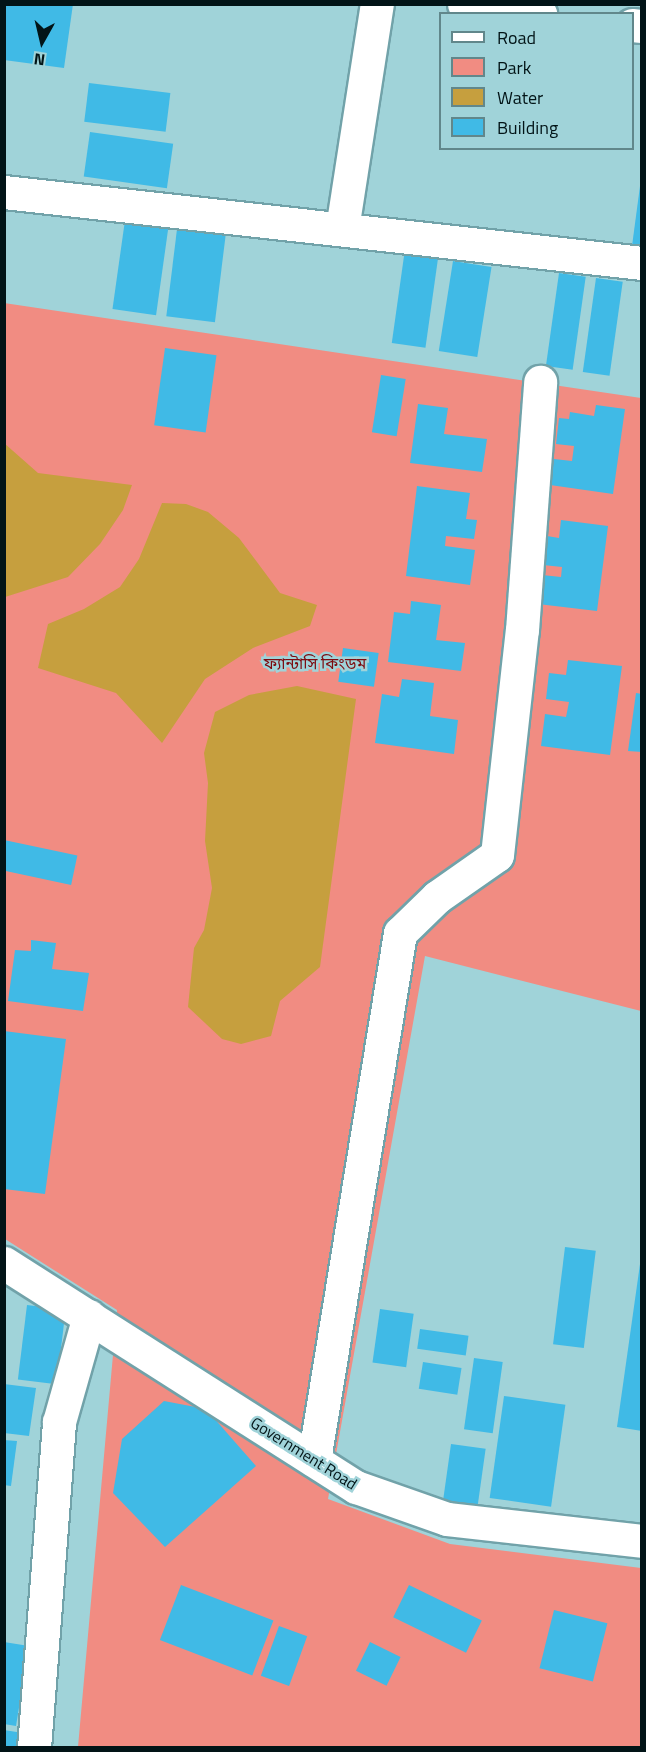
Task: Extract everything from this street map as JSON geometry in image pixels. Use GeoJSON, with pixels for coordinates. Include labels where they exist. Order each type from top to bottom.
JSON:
{"type":"FeatureCollection","features":[{"type":"Feature","properties":{"kind":"street"},"geometry":{"type":"LineString","coordinates":[[342,229],[377,4]]}},
{"type":"Feature","properties":{"kind":"street"},"geometry":{"type":"LineString","coordinates":[[464,4],[525,12]]}},
{"type":"Feature","properties":{"kind":"street"},"geometry":{"type":"LineString","coordinates":[[4,192],[642,263]]}},
{"type":"Feature","properties":{"kind":"street"},"geometry":{"type":"LineString","coordinates":[[314,1460],[400,933],[437,897],[497,855],[522,630],[540,382]]}},
{"type":"Feature","properties":{"kind":"street","name":"Government Road"},"geometry":{"type":"LineString","coordinates":[[4,1263],[356,1487],[447,1519],[642,1541]]}},
{"type":"Feature","properties":{"kind":"street"},"geometry":{"type":"LineString","coordinates":[[34,1748],[59,1422],[89,1316]]}},
{"type":"Feature","properties":{"kind":"green space","name":"ফ্যান্টাসি কিংডম"},"geometry":{"type":"Polygon","coordinates":[[[4,303],[641,398],[641,1011],[425,956],[328,1499],[450,1544],[641,1568],[641,1747],[78,1747],[117,1310],[5,1239],[4,303]]]}},
{"type":"Feature","properties":{"kind":"water"},"geometry":{"type":"Polygon","coordinates":[[[4,443],[38,473],[132,485],[123,510],[100,544],[68,577],[5,597],[4,443]]]}},
{"type":"Feature","properties":{"kind":"water"},"geometry":{"type":"Polygon","coordinates":[[[162,503],[186,504],[208,512],[239,538],[280,593],[317,605],[310,626],[253,648],[205,679],[162,743],[116,693],[38,668],[48,624],[84,609],[120,587],[139,559],[162,503]]]}},
{"type":"Feature","properties":{"kind":"water"},"geometry":{"type":"Polygon","coordinates":[[[297,686],[356,699],[320,967],[280,1001],[271,1036],[241,1044],[222,1039],[188,1007],[194,948],[204,930],[212,888],[205,841],[208,783],[204,753],[215,712],[249,695],[297,686]]]}},
{"type":"Feature","properties":{"kind":"building"},"geometry":{"type":"Polygon","coordinates":[[[4,4],[73,4],[64,68],[4,60],[4,4]]]}},
{"type":"Feature","properties":{"kind":"building"},"geometry":{"type":"Polygon","coordinates":[[[89,83],[170,93],[166,132],[84,122],[89,83]]]}},
{"type":"Feature","properties":{"kind":"building"},"geometry":{"type":"Polygon","coordinates":[[[90,132],[173,144],[167,188],[84,177],[90,132]]]}},
{"type":"Feature","properties":{"kind":"building"},"geometry":{"type":"Polygon","coordinates":[[[640,186],[642,187],[642,247],[632,246],[640,186]]]}},
{"type":"Feature","properties":{"kind":"building"},"geometry":{"type":"Polygon","coordinates":[[[125,220],[169,226],[156,315],[112,309],[125,220]]]}},
{"type":"Feature","properties":{"kind":"building"},"geometry":{"type":"Polygon","coordinates":[[[178,221],[227,227],[215,322],[166,316],[178,221]]]}},
{"type":"Feature","properties":{"kind":"building"},"geometry":{"type":"Polygon","coordinates":[[[405,249],[439,254],[425,348],[392,343],[405,249]]]}},
{"type":"Feature","properties":{"kind":"building"},"geometry":{"type":"Polygon","coordinates":[[[453,261],[492,267],[477,357],[439,351],[453,261]]]}},
{"type":"Feature","properties":{"kind":"building"},"geometry":{"type":"Polygon","coordinates":[[[559,273],[586,277],[573,370],[546,366],[559,273]]]}},
{"type":"Feature","properties":{"kind":"building"},"geometry":{"type":"Polygon","coordinates":[[[596,278],[623,282],[610,376],[583,372],[596,278]]]}},
{"type":"Feature","properties":{"kind":"building"},"geometry":{"type":"Polygon","coordinates":[[[165,348],[216,355],[206,432],[154,425],[165,348]]]}},
{"type":"Feature","properties":{"kind":"building"},"geometry":{"type":"Polygon","coordinates":[[[381,375],[406,379],[397,436],[372,432],[381,375]]]}},
{"type":"Feature","properties":{"kind":"building"},"geometry":{"type":"Polygon","coordinates":[[[418,404],[448,408],[444,434],[487,439],[482,472],[410,463],[418,404]]]}},
{"type":"Feature","properties":{"kind":"building"},"geometry":{"type":"Polygon","coordinates":[[[596,405],[625,409],[613,494],[550,485],[554,459],[572,461],[574,446],[556,444],[559,418],[569,419],[570,412],[594,416],[596,405]]]}},
{"type":"Feature","properties":{"kind":"building"},"geometry":{"type":"Polygon","coordinates":[[[417,486],[470,493],[466,519],[477,520],[474,539],[446,536],[445,546],[475,550],[470,585],[406,576],[417,486]]]}},
{"type":"Feature","properties":{"kind":"building"},"geometry":{"type":"Polygon","coordinates":[[[561,520],[608,526],[597,611],[538,604],[542,575],[561,577],[562,567],[543,565],[547,536],[559,538],[561,520]]]}},
{"type":"Feature","properties":{"kind":"building"},"geometry":{"type":"Polygon","coordinates":[[[411,601],[441,605],[436,640],[465,643],[461,671],[388,662],[394,612],[410,614],[411,601]]]}},
{"type":"Feature","properties":{"kind":"building"},"geometry":{"type":"Polygon","coordinates":[[[343,648],[379,653],[374,687],[338,682],[343,648]]]}},
{"type":"Feature","properties":{"kind":"building"},"geometry":{"type":"Polygon","coordinates":[[[568,660],[622,666],[610,755],[541,746],[545,714],[566,717],[569,702],[546,699],[549,673],[566,675],[568,660]]]}},
{"type":"Feature","properties":{"kind":"building"},"geometry":{"type":"Polygon","coordinates":[[[402,679],[434,683],[430,716],[458,720],[454,754],[375,743],[382,694],[399,697],[402,679]]]}},
{"type":"Feature","properties":{"kind":"building"},"geometry":{"type":"Polygon","coordinates":[[[636,693],[642,694],[642,752],[628,751],[636,693]]]}},
{"type":"Feature","properties":{"kind":"building"},"geometry":{"type":"Polygon","coordinates":[[[4,840],[77,856],[71,885],[4,871],[4,840]]]}},
{"type":"Feature","properties":{"kind":"building"},"geometry":{"type":"Polygon","coordinates":[[[31,940],[56,943],[52,969],[89,973],[83,1011],[8,1001],[15,950],[31,951],[31,940]]]}},
{"type":"Feature","properties":{"kind":"building"},"geometry":{"type":"Polygon","coordinates":[[[4,1031],[66,1039],[45,1194],[4,1189],[4,1031]]]}},
{"type":"Feature","properties":{"kind":"building"},"geometry":{"type":"Polygon","coordinates":[[[565,1247],[596,1251],[584,1348],[553,1344],[565,1247]]]}},
{"type":"Feature","properties":{"kind":"building"},"geometry":{"type":"Polygon","coordinates":[[[640,1264],[642,1264],[642,1431],[617,1427],[640,1264]]]}},
{"type":"Feature","properties":{"kind":"building"},"geometry":{"type":"Polygon","coordinates":[[[27,1305],[66,1310],[57,1384],[18,1379],[27,1305]]]}},
{"type":"Feature","properties":{"kind":"building"},"geometry":{"type":"Polygon","coordinates":[[[380,1309],[414,1314],[406,1367],[372,1362],[380,1309]]]}},
{"type":"Feature","properties":{"kind":"building"},"geometry":{"type":"Polygon","coordinates":[[[420,1329],[469,1336],[466,1356],[417,1349],[420,1329]]]}},
{"type":"Feature","properties":{"kind":"building"},"geometry":{"type":"Polygon","coordinates":[[[474,1358],[503,1362],[493,1433],[464,1429],[474,1358]]]}},
{"type":"Feature","properties":{"kind":"building"},"geometry":{"type":"Polygon","coordinates":[[[423,1362],[462,1368],[457,1395],[419,1389],[423,1362]]]}},
{"type":"Feature","properties":{"kind":"building"},"geometry":{"type":"Polygon","coordinates":[[[4,1384],[36,1388],[29,1436],[4,1433],[4,1384]]]}},
{"type":"Feature","properties":{"kind":"building"},"geometry":{"type":"Polygon","coordinates":[[[504,1396],[565,1405],[551,1507],[490,1498],[504,1396]]]}},
{"type":"Feature","properties":{"kind":"building"},"geometry":{"type":"Polygon","coordinates":[[[164,1401],[206,1409],[256,1466],[165,1547],[113,1493],[122,1439],[164,1401]]]}},
{"type":"Feature","properties":{"kind":"building"},"geometry":{"type":"Polygon","coordinates":[[[4,1440],[17,1441],[11,1486],[4,1485],[4,1440]]]}},
{"type":"Feature","properties":{"kind":"building"},"geometry":{"type":"Polygon","coordinates":[[[451,1444],[486,1449],[477,1509],[443,1504],[451,1444]]]}},
{"type":"Feature","properties":{"kind":"building"},"geometry":{"type":"Polygon","coordinates":[[[181,1585],[273,1620],[252,1676],[160,1640],[181,1585]]]}},
{"type":"Feature","properties":{"kind":"building"},"geometry":{"type":"Polygon","coordinates":[[[409,1585],[482,1621],[466,1653],[393,1617],[409,1585]]]}},
{"type":"Feature","properties":{"kind":"building"},"geometry":{"type":"Polygon","coordinates":[[[554,1610],[607,1623],[593,1682],[539,1668],[554,1610]]]}},
{"type":"Feature","properties":{"kind":"building"},"geometry":{"type":"Polygon","coordinates":[[[279,1626],[307,1636],[289,1686],[261,1676],[279,1626]]]}},
{"type":"Feature","properties":{"kind":"building"},"geometry":{"type":"Polygon","coordinates":[[[4,1642],[29,1646],[16,1726],[4,1724],[4,1642]]]}},
{"type":"Feature","properties":{"kind":"building"},"geometry":{"type":"Polygon","coordinates":[[[370,1642],[401,1657],[387,1686],[356,1671],[370,1642]]]}},
{"type":"Feature","properties":{"kind":"building"},"geometry":{"type":"Polygon","coordinates":[[[4,1730],[23,1733],[20,1748],[4,1748],[4,1730]]]}}]}
